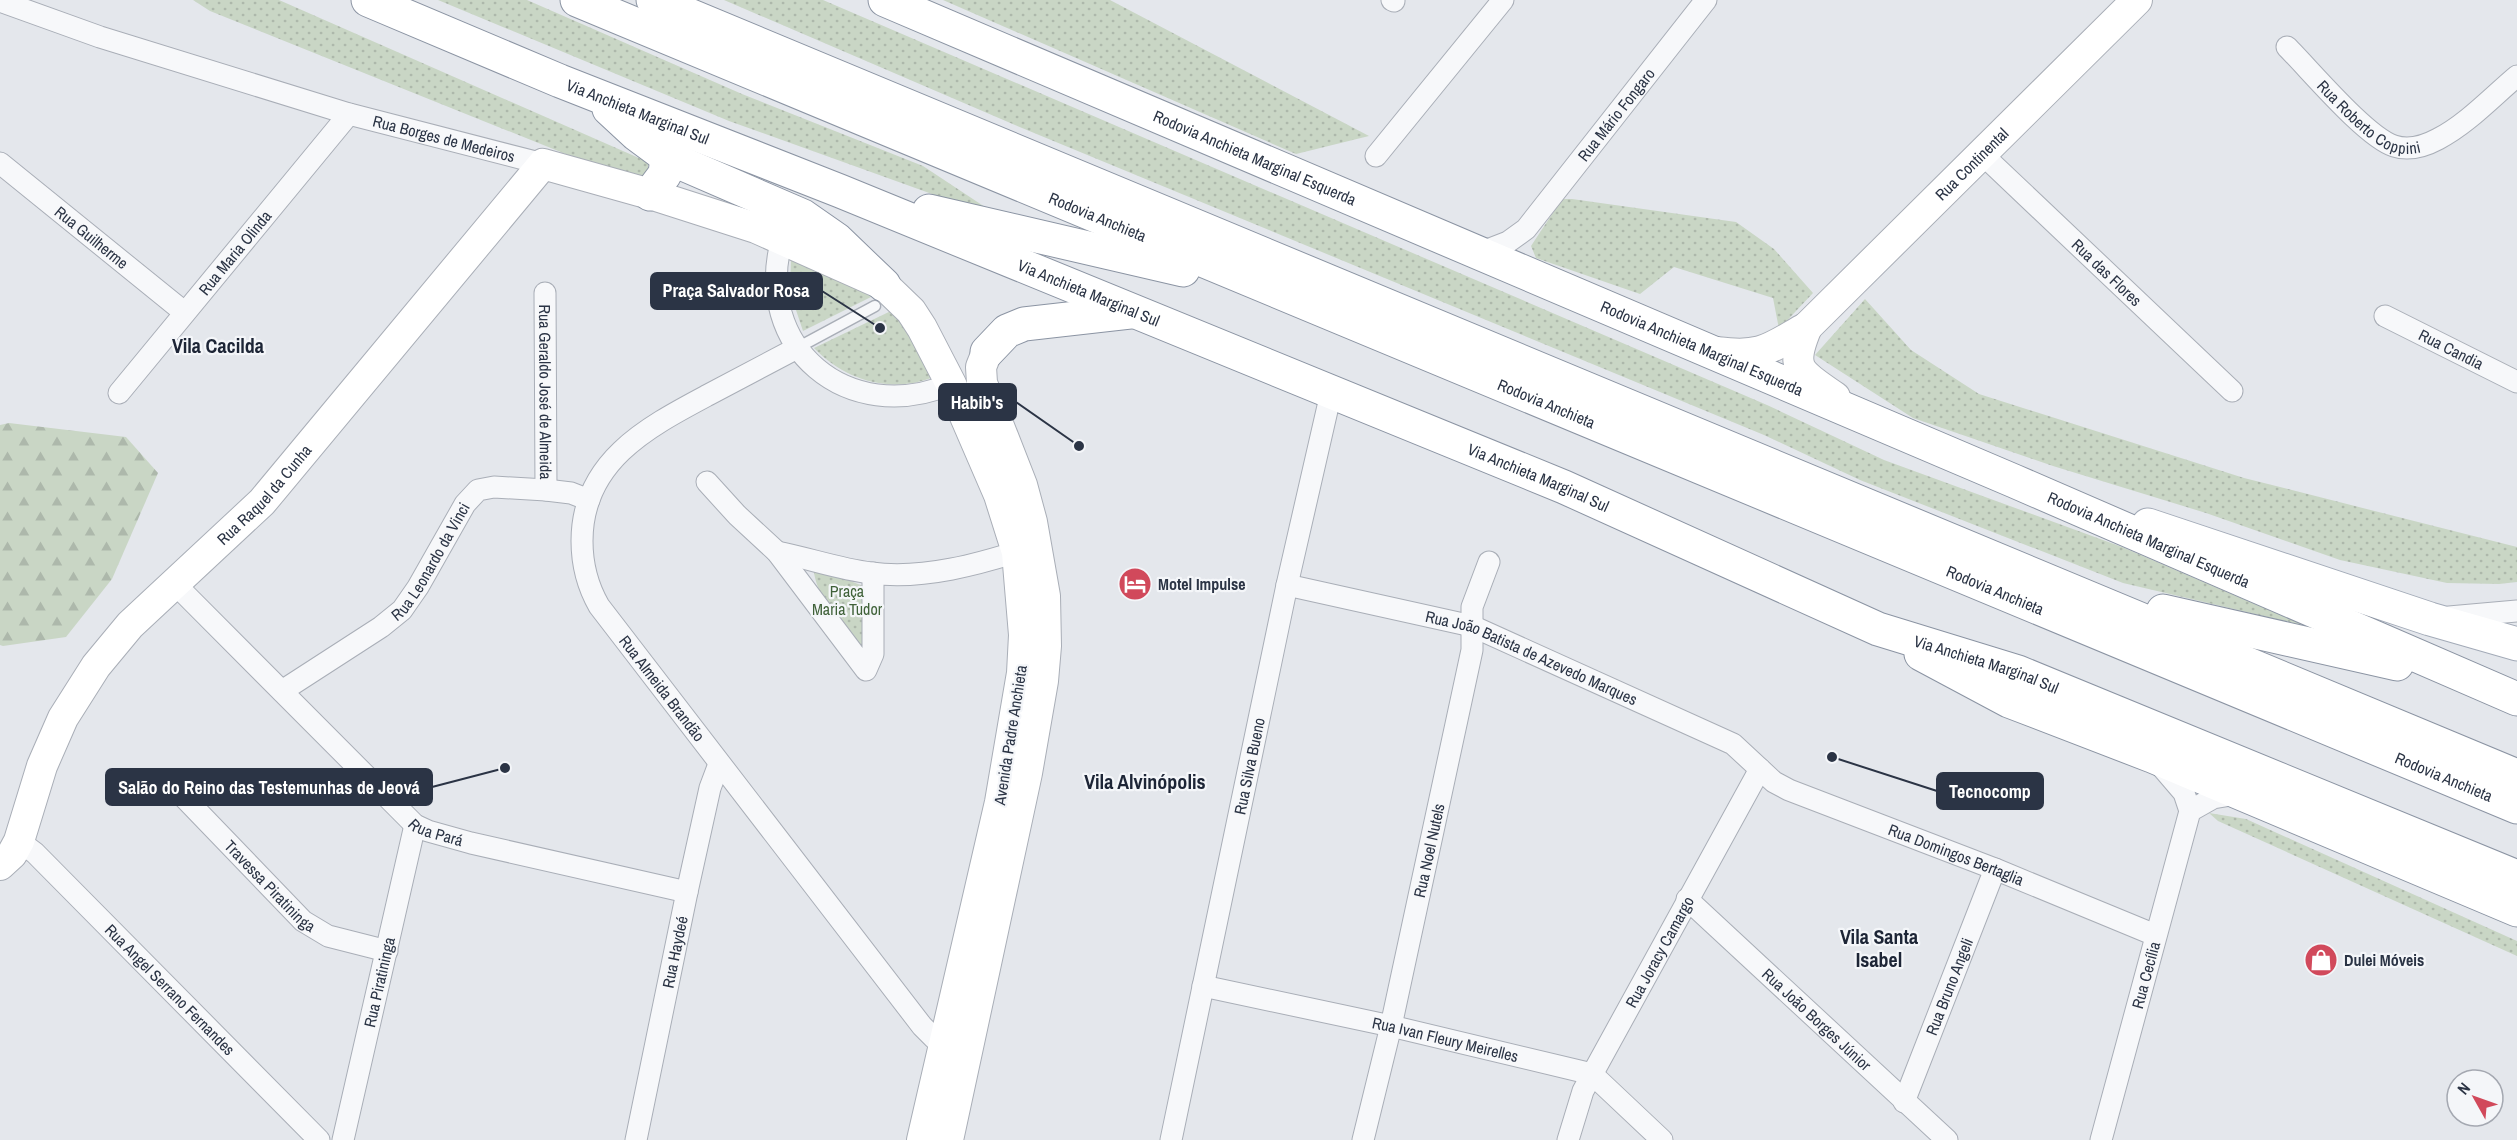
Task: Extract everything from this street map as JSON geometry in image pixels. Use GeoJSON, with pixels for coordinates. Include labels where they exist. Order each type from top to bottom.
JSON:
{"type":"FeatureCollection","features":[{"type":"Feature","properties":{"kind":"main road","name":"Via Anchieta Marginal Sul"},"geometry":{"type":"LineString","coordinates":[[368,0],[560,81],[840,191],[1131,312],[1564,487],[1878,629],[2018,672],[2517,877]]}},
{"type":"Feature","properties":{"kind":"main road","name":"Rodovia Anchieta"},"geometry":{"type":"LineString","coordinates":[[577,0],[2517,807]]}},
{"type":"Feature","properties":{"kind":"main road","name":"Rodovia Anchieta"},"geometry":{"type":"LineString","coordinates":[[653,0],[2517,776]]}},
{"type":"Feature","properties":{"kind":"main road","name":"Rodovia Anchieta Marginal Esquerda"},"geometry":{"type":"LineString","coordinates":[[885,0],[2014,481],[2517,699]]}},
{"type":"Feature","properties":{"kind":"main road"},"geometry":{"type":"LineString","coordinates":[[595,95],[636,134],[667,157],[803,216],[836,239],[880,296]]}},
{"type":"Feature","properties":{"kind":"main road"},"geometry":{"type":"LineString","coordinates":[[650,194],[665,174],[667,157]]}},
{"type":"Feature","properties":{"kind":"main road"},"geometry":{"type":"LineString","coordinates":[[840,191],[1269,289]]}},
{"type":"Feature","properties":{"kind":"main road"},"geometry":{"type":"LineString","coordinates":[[987,352],[1007,331],[1024,324],[1131,312]]}},
{"type":"Feature","properties":{"kind":"main road"},"geometry":{"type":"LineString","coordinates":[[2014,481],[2430,619],[2517,644]]}},
{"type":"Feature","properties":{"kind":"main road"},"geometry":{"type":"LineString","coordinates":[[2068,589],[2472,680]]}},
{"type":"Feature","properties":{"kind":"main road"},"geometry":{"type":"LineString","coordinates":[[1878,629],[2009,701],[2152,756],[2517,910]]}},
{"type":"Feature","properties":{"kind":"street"},"geometry":{"type":"LineString","coordinates":[[1376,156],[1503,0]]}},
{"type":"Feature","properties":{"kind":"street","name":"Rua Mário Fongaro"},"geometry":{"type":"LineString","coordinates":[[1477,254],[1508,242],[1526,229],[1706,0]]}},
{"type":"Feature","properties":{"kind":"street","name":"Rua Continental"},"geometry":{"type":"LineString","coordinates":[[1700,349],[1752,355],[1765,351],[1807,327],[2137,0]]}},
{"type":"Feature","properties":{"kind":"street","name":"Rua Borges de Medeiros"},"geometry":{"type":"LineString","coordinates":[[0,1],[100,37],[349,114],[650,194],[782,239],[880,296]]}},
{"type":"Feature","properties":{"kind":"street","name":"Rua Roberto Coppini"},"geometry":{"type":"LineString","coordinates":[[2287,47],[2372,132],[2392,146],[2402,148],[2421,147],[2440,138],[2517,76]]}},
{"type":"Feature","properties":{"kind":"street","name":"Rua Maria Olinda"},"geometry":{"type":"LineString","coordinates":[[119,393],[349,114]]}},
{"type":"Feature","properties":{"kind":"street","name":"Rua das Flores"},"geometry":{"type":"LineString","coordinates":[[1982,154],[2232,392]]}},
{"type":"Feature","properties":{"kind":"street","name":"Rua Guilherme"},"geometry":{"type":"LineString","coordinates":[[0,163],[184,312]]}},
{"type":"Feature","properties":{"kind":"street","name":"Rua Raquel da Cunha"},"geometry":{"type":"LineString","coordinates":[[19,841],[42,766],[63,718],[114,644],[174,583],[262,502],[543,164]]}},
{"type":"Feature","properties":{"kind":"street"},"geometry":{"type":"LineString","coordinates":[[1526,229],[1523,247],[1526,267],[1532,277]]}},
{"type":"Feature","properties":{"kind":"street"},"geometry":{"type":"LineString","coordinates":[[782,239],[778,255],[776,289],[782,318],[797,348],[818,370],[833,381],[864,394],[894,398],[914,396],[951,384],[965,388],[995,421]]}},
{"type":"Feature","properties":{"kind":"street","name":"Rua Geraldo José de Almeida"},"geometry":{"type":"LineString","coordinates":[[545,293],[546,490]]}},
{"type":"Feature","properties":{"kind":"street","name":"Avenida Padre Anchieta"},"geometry":{"type":"LineString","coordinates":[[880,296],[911,311],[951,384],[999,495],[1027,548]]}},
{"type":"Feature","properties":{"kind":"street"},"geometry":{"type":"LineString","coordinates":[[911,311],[928,321],[963,354],[976,356],[987,352]]}},
{"type":"Feature","properties":{"kind":"street","name":"Rua Candia"},"geometry":{"type":"LineString","coordinates":[[2385,316],[2517,382]]}},
{"type":"Feature","properties":{"kind":"street","name":"Rua Continental"},"geometry":{"type":"LineString","coordinates":[[1807,327],[1796,352],[1798,364],[1806,377],[1866,419]]}},
{"type":"Feature","properties":{"kind":"street","name":"Rua Almeida Brandão"},"geometry":{"type":"LineString","coordinates":[[797,348],[676,412],[633,438],[604,471],[589,500],[584,520],[582,549],[586,578],[594,596],[719,764],[922,1026],[956,1048]]}},
{"type":"Feature","properties":{"kind":"street","name":"Avenida Padre Anchieta"},"geometry":{"type":"LineString","coordinates":[[948,1140],[956,1048],[1016,718],[1023,634],[1027,548],[1022,485],[995,421],[981,378],[981,367],[987,352]]}},
{"type":"Feature","properties":{"kind":"street","name":"Rua Silva Bueno"},"geometry":{"type":"LineString","coordinates":[[1171,1140],[1287,585],[1331,393]]}},
{"type":"Feature","properties":{"kind":"street"},"geometry":{"type":"LineString","coordinates":[[707,482],[777,552],[866,670],[873,654],[873,573]]}},
{"type":"Feature","properties":{"kind":"street","name":"Rua Leonardo da Vinci"},"geometry":{"type":"LineString","coordinates":[[282,691],[381,627],[402,610],[473,493],[494,487],[546,490],[571,493],[589,500]]}},
{"type":"Feature","properties":{"kind":"street"},"geometry":{"type":"LineString","coordinates":[[777,552],[873,573],[937,570],[1027,548]]}},
{"type":"Feature","properties":{"kind":"street","name":"Rua Noel Nutels"},"geometry":{"type":"LineString","coordinates":[[1364,1140],[1391,1026],[1472,650],[1472,607],[1489,562]]}},
{"type":"Feature","properties":{"kind":"street","name":"Rua Pará"},"geometry":{"type":"LineString","coordinates":[[174,583],[415,825],[471,843],[687,892]]}},
{"type":"Feature","properties":{"kind":"street","name":"Rua João Batista de Azevedo Marques"},"geometry":{"type":"LineString","coordinates":[[1287,585],[1472,626],[1733,744],[1760,769]]}},
{"type":"Feature","properties":{"kind":"street"},"geometry":{"type":"LineString","coordinates":[[2430,619],[2517,611]]}},
{"type":"Feature","properties":{"kind":"street"},"geometry":{"type":"LineString","coordinates":[[2152,756],[2184,793],[2190,811],[2213,798],[2240,794]]}},
{"type":"Feature","properties":{"kind":"street","name":"Rua Haydeé"},"geometry":{"type":"LineString","coordinates":[[636,1140],[687,892],[710,788],[719,764]]}},
{"type":"Feature","properties":{"kind":"street","name":"Rua Domingos Bertaglia"},"geometry":{"type":"LineString","coordinates":[[1760,769],[1789,790],[1995,869],[2155,935]]}},
{"type":"Feature","properties":{"kind":"street","name":"Rua Joracy Camargo"},"geometry":{"type":"LineString","coordinates":[[1568,1140],[1575,1110],[1592,1074],[1760,769]]}},
{"type":"Feature","properties":{"kind":"street","name":"Travessa Piratininga"},"geometry":{"type":"LineString","coordinates":[[174,787],[303,921],[328,936],[387,951]]}},
{"type":"Feature","properties":{"kind":"street","name":"Rua Cecília"},"geometry":{"type":"LineString","coordinates":[[2101,1140],[2190,811]]}},
{"type":"Feature","properties":{"kind":"street","name":"Rua Piratininga"},"geometry":{"type":"LineString","coordinates":[[343,1140],[415,825]]}},
{"type":"Feature","properties":{"kind":"street"},"geometry":{"type":"LineString","coordinates":[[0,865],[12,854],[19,841]]}},
{"type":"Feature","properties":{"kind":"street","name":"Rua Angel Serrano Fernandes"},"geometry":{"type":"LineString","coordinates":[[19,841],[35,853],[319,1140]]}},
{"type":"Feature","properties":{"kind":"street","name":"Rua Bruno Angeli"},"geometry":{"type":"LineString","coordinates":[[1904,1102],[1995,869]]}},
{"type":"Feature","properties":{"kind":"street","name":"Rua João Borges Júnior"},"geometry":{"type":"LineString","coordinates":[[1687,899],[1947,1140]]}},
{"type":"Feature","properties":{"kind":"street","name":"Rua Ivan Fleury Meirelles"},"geometry":{"type":"LineString","coordinates":[[1203,986],[1391,1026],[1592,1074],[1662,1140]]}},
{"type":"Feature","properties":{"kind":"street","name":"Avenida Padre Anchieta"},"geometry":{"type":"LineString","coordinates":[[922,1140],[956,1048]]}},
{"type":"Feature","properties":{"kind":"lane"},"geometry":{"type":"LineString","coordinates":[[797,348],[880,296]]}},
{"type":"Feature","properties":{"kind":"green space"},"geometry":{"type":"Polygon","coordinates":[[[193,0],[279,0],[648,162],[648,172],[641,179],[583,161],[210,11],[193,0]]]}},
{"type":"Feature","properties":{"kind":"green space"},"geometry":{"type":"Polygon","coordinates":[[[438,0],[527,0],[742,94],[923,166],[985,207],[957,203],[729,121],[438,0]]]}},
{"type":"Feature","properties":{"kind":"green space"},"geometry":{"type":"Polygon","coordinates":[[[724,0],[823,0],[1767,405],[1884,460],[2122,547],[2306,626],[2123,583],[1860,480],[1764,435],[1015,125],[724,0]]]}},
{"type":"Feature","properties":{"kind":"green space"},"geometry":{"type":"Polygon","coordinates":[[[943,0],[1110,0],[1369,136],[1296,154],[943,0]]]}},
{"type":"Feature","properties":{"kind":"green space"},"geometry":{"type":"Polygon","coordinates":[[[1562,199],[1736,222],[1774,249],[1813,293],[1779,329],[1773,298],[1674,267],[1640,294],[1536,258],[1531,246],[1562,199]]]}},
{"type":"Feature","properties":{"kind":"green space"},"geometry":{"type":"Polygon","coordinates":[[[791,258],[877,294],[803,331],[790,292],[791,258]]]}},
{"type":"Feature","properties":{"kind":"green space"},"geometry":{"type":"Polygon","coordinates":[[[1865,299],[1911,350],[1979,394],[2244,478],[2517,547],[2517,582],[2447,583],[2340,560],[2206,513],[2053,466],[1913,418],[1815,355],[1865,299]]]}},
{"type":"Feature","properties":{"kind":"green space"},"geometry":{"type":"Polygon","coordinates":[[[895,309],[934,377],[902,384],[870,381],[840,369],[814,348],[895,309]]]}},
{"type":"Feature","properties":{"kind":"green space"},"geometry":{"type":"Polygon","coordinates":[[[9,423],[126,437],[158,473],[112,579],[66,637],[3,646],[0,645],[0,425],[9,423]]]}},
{"type":"Feature","properties":{"kind":"green space","name":"Praça Maria Tudor"},"geometry":{"type":"Polygon","coordinates":[[[813,566],[868,588],[866,647],[858,645],[824,599],[815,578],[813,566]]]}},
{"type":"Feature","properties":{"kind":"green space"},"geometry":{"type":"Polygon","coordinates":[[[2209,813],[2246,819],[2517,941],[2517,956],[2218,821],[2209,813]]]}},
{"type":"Feature","properties":{"kind":"place","name":"Praça Salvador Rosa"},"geometry":{"type":"Point","coordinates":[880,328]}},
{"type":"Feature","properties":{"kind":"place","name":"Habib's"},"geometry":{"type":"Point","coordinates":[1079,446]}},
{"type":"Feature","properties":{"kind":"place","name":"Motel Impulse"},"geometry":{"type":"Point","coordinates":[1135,584]}},
{"type":"Feature","properties":{"kind":"place","name":"Tecnocomp"},"geometry":{"type":"Point","coordinates":[1832,757]}},
{"type":"Feature","properties":{"kind":"place","name":"Salão do Reino das Testemunhas de Jeová"},"geometry":{"type":"Point","coordinates":[505,768]}},
{"type":"Feature","properties":{"kind":"place","name":"Dulei Móveis"},"geometry":{"type":"Point","coordinates":[2321,960]}},
{"type":"Feature","properties":{"kind":"district","name":"Vila Cacilda"},"geometry":{"type":"Point","coordinates":[218,346]}},
{"type":"Feature","properties":{"kind":"district","name":"Vila Alvinópolis"},"geometry":{"type":"Point","coordinates":[1145,782]}},
{"type":"Feature","properties":{"kind":"district","name":"Vila Santa Isabel"},"geometry":{"type":"Point","coordinates":[1879,948]}}]}
